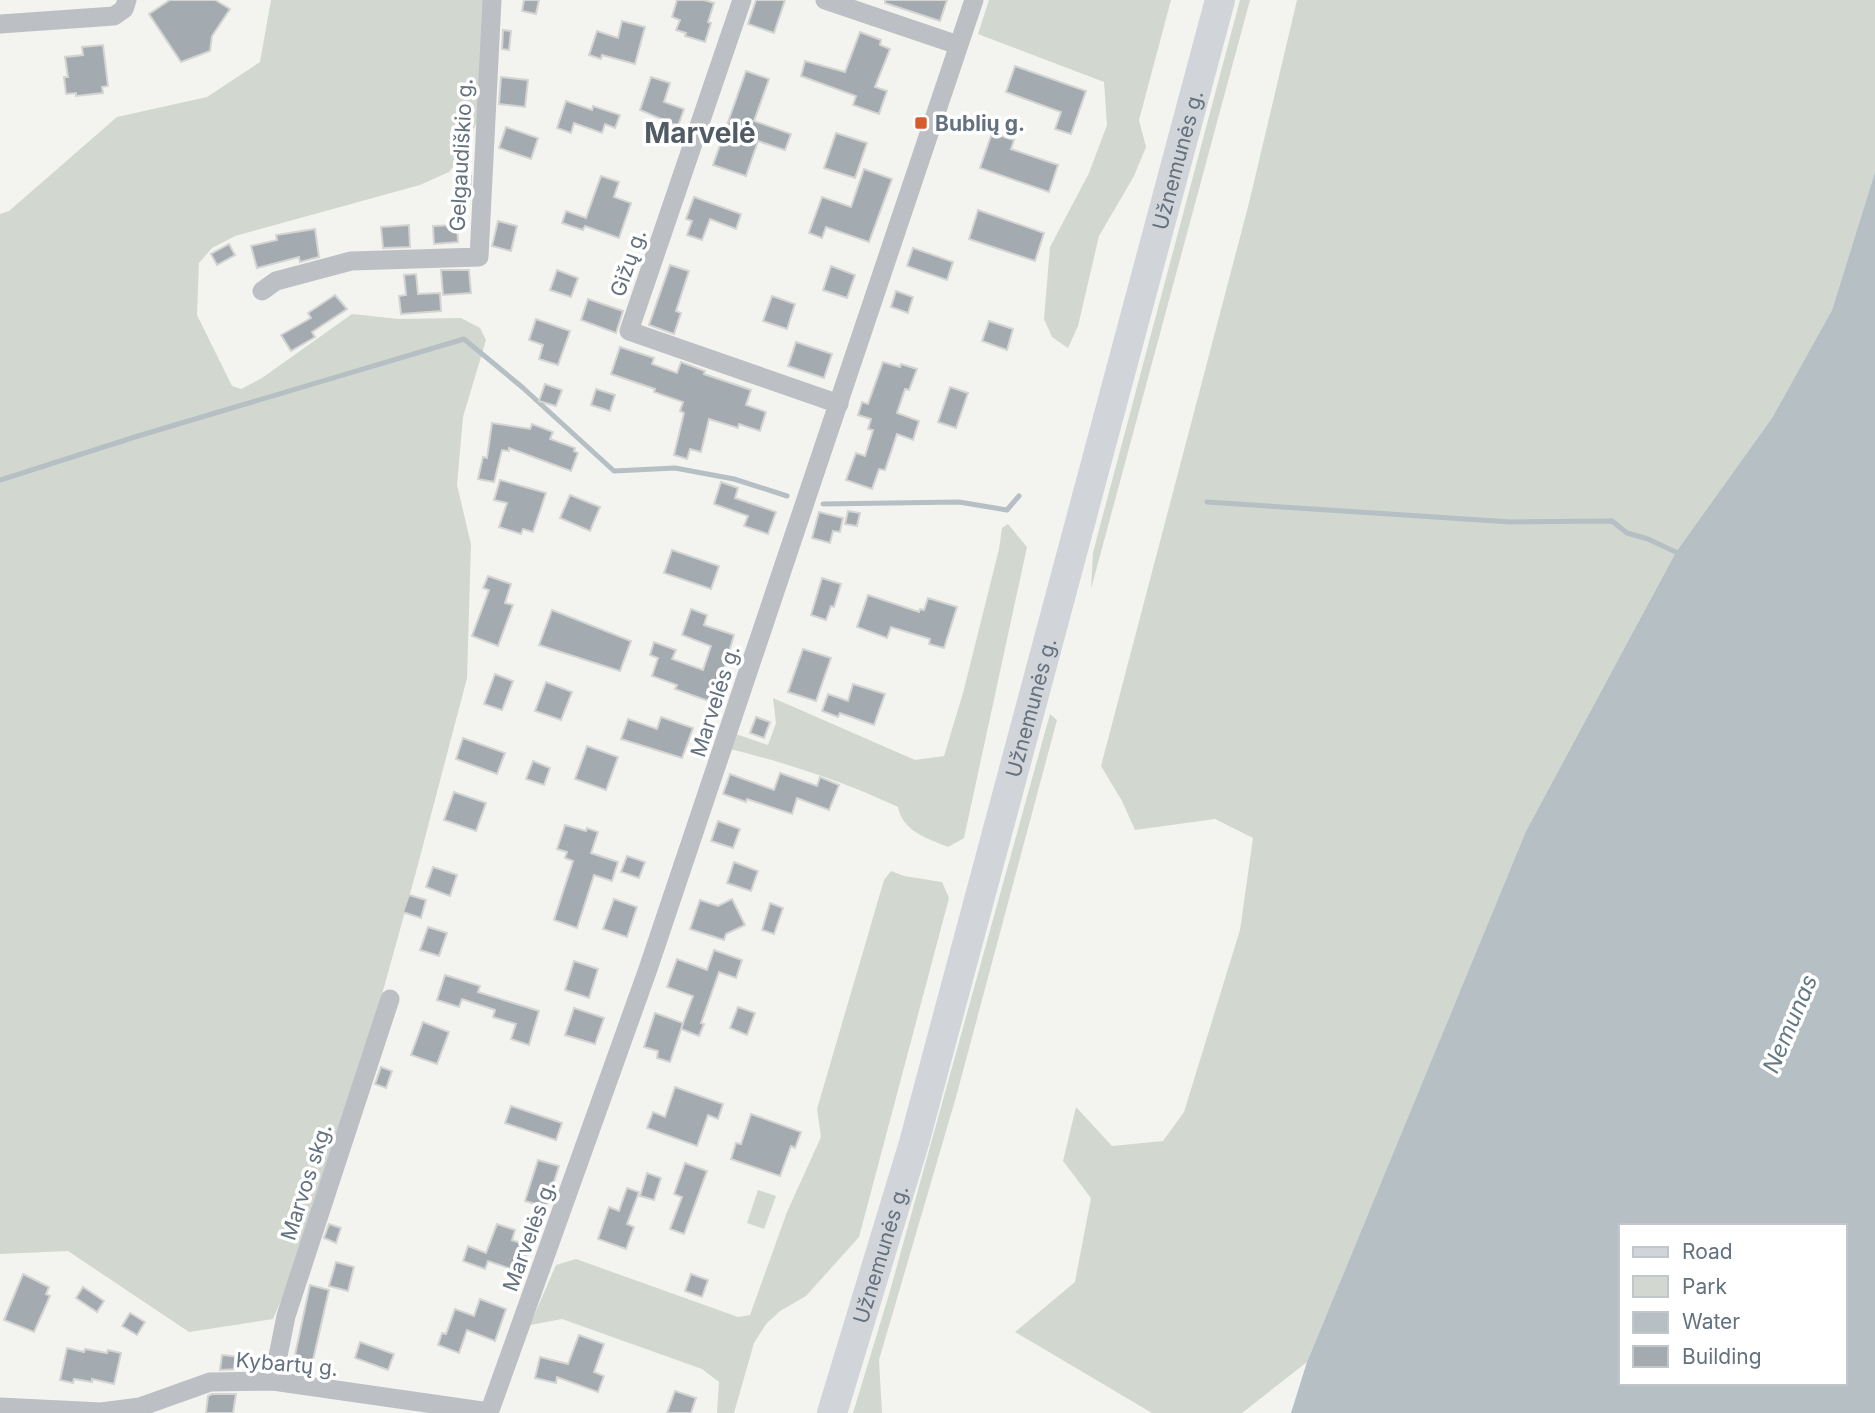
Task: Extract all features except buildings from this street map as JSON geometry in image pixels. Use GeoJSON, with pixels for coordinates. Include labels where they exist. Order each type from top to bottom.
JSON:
{"type":"FeatureCollection","features":[{"type":"Feature","properties":{"kind":"main road","name":"Užnemunės g."},"geometry":{"type":"LineString","coordinates":[[832,1413],[914,1143],[1220,0]]}},
{"type":"Feature","properties":{"kind":"street"},"geometry":{"type":"LineString","coordinates":[[0,24],[114,16],[124,9],[127,0]]}},
{"type":"Feature","properties":{"kind":"street","name":"Gelgaudiškio g."},"geometry":{"type":"LineString","coordinates":[[262,291],[276,281],[351,261],[479,257],[492,0]]}},
{"type":"Feature","properties":{"kind":"street","name":"Gižų g."},"geometry":{"type":"LineString","coordinates":[[742,0],[629,331],[839,404]]}},
{"type":"Feature","properties":{"kind":"street"},"geometry":{"type":"LineString","coordinates":[[825,0],[958,45]]}},
{"type":"Feature","properties":{"kind":"street","name":"Marvelės g."},"geometry":{"type":"LineString","coordinates":[[489,1413],[607,1089],[974,0]]}},
{"type":"Feature","properties":{"kind":"street","name":"Marvos skg."},"geometry":{"type":"LineString","coordinates":[[273,1381],[286,1316],[390,999]]}},
{"type":"Feature","properties":{"kind":"street","name":"Kybartų g."},"geometry":{"type":"LineString","coordinates":[[0,1407],[101,1412],[140,1407],[210,1382],[273,1381],[489,1413]]}},
{"type":"Feature","properties":{"kind":"green space"},"geometry":{"type":"Polygon","coordinates":[[[271,0],[484,0],[477,121],[467,149],[449,172],[420,185],[235,236],[212,248],[199,263],[197,315],[232,386],[241,389],[262,378],[352,314],[399,319],[461,318],[480,328],[486,340],[463,417],[457,485],[471,544],[467,678],[341,1142],[299,1259],[273,1319],[189,1332],[68,1251],[0,1254],[0,214],[9,211],[117,117],[207,97],[260,62],[271,0]]]}},
{"type":"Feature","properties":{"kind":"green space"},"geometry":{"type":"Polygon","coordinates":[[[989,0],[1171,0],[1139,120],[1146,147],[1134,176],[1099,236],[1078,326],[1068,348],[1052,337],[1044,319],[1050,247],[1089,173],[1107,125],[1104,82],[978,34],[989,0]]]}},
{"type":"Feature","properties":{"kind":"green space"},"geometry":{"type":"Polygon","coordinates":[[[1240,0],[1250,0],[1091,589],[1093,553],[1240,0]]]}},
{"type":"Feature","properties":{"kind":"green space"},"geometry":{"type":"Polygon","coordinates":[[[1297,0],[1875,0],[1875,172],[1832,310],[1772,418],[1676,552],[1526,831],[1307,1362],[1242,1413],[1152,1413],[1015,1332],[1075,1282],[1091,1198],[1063,1161],[1076,1107],[1112,1146],[1163,1141],[1184,1112],[1240,930],[1253,838],[1215,819],[1135,830],[1122,801],[1101,766],[1249,203],[1297,0]]]}},
{"type":"Feature","properties":{"kind":"green space"},"geometry":{"type":"Polygon","coordinates":[[[1008,524],[1027,547],[964,838],[948,847],[917,833],[905,823],[898,807],[878,798],[816,774],[730,749],[736,734],[768,745],[776,723],[773,698],[915,760],[944,756],[963,693],[1002,528],[1008,524]]]}},
{"type":"Feature","properties":{"kind":"green space"},"geometry":{"type":"Polygon","coordinates":[[[1050,714],[1057,720],[956,1097],[879,1360],[882,1413],[853,1413],[890,1291],[1050,714]]]}},
{"type":"Feature","properties":{"kind":"green space"},"geometry":{"type":"Polygon","coordinates":[[[891,871],[904,876],[942,882],[949,898],[859,1237],[806,1296],[780,1311],[766,1324],[754,1343],[734,1413],[717,1413],[719,1382],[702,1369],[562,1319],[530,1325],[556,1265],[576,1259],[738,1317],[750,1315],[787,1212],[821,1137],[817,1109],[884,880],[891,871]]]}},
{"type":"Feature","properties":{"kind":"green space"},"geometry":{"type":"Polygon","coordinates":[[[758,1190],[776,1196],[764,1229],[747,1223],[758,1190]]]}},
{"type":"Feature","properties":{"kind":"water","name":"Nemunas"},"geometry":{"type":"Polygon","coordinates":[[[1875,172],[1875,1413],[1291,1413],[1307,1362],[1526,831],[1676,552],[1772,418],[1832,310],[1875,172]]]}},
{"type":"Feature","properties":{"kind":"waterway"},"geometry":{"type":"LineString","coordinates":[[0,480],[464,339],[522,387],[614,471],[675,468],[734,479],[787,496]]}},
{"type":"Feature","properties":{"kind":"waterway"},"geometry":{"type":"LineString","coordinates":[[823,504],[959,502],[1007,510],[1019,496]]}},
{"type":"Feature","properties":{"kind":"waterway"},"geometry":{"type":"LineString","coordinates":[[1207,502],[1511,522],[1612,521],[1627,533],[1648,539],[1682,555]]}},
{"type":"Feature","properties":{"kind":"place","name":"Bublių g."},"geometry":{"type":"Point","coordinates":[921,123]}},
{"type":"Feature","properties":{"kind":"district","name":"Marvelė"},"geometry":{"type":"Point","coordinates":[700,133]}}]}
